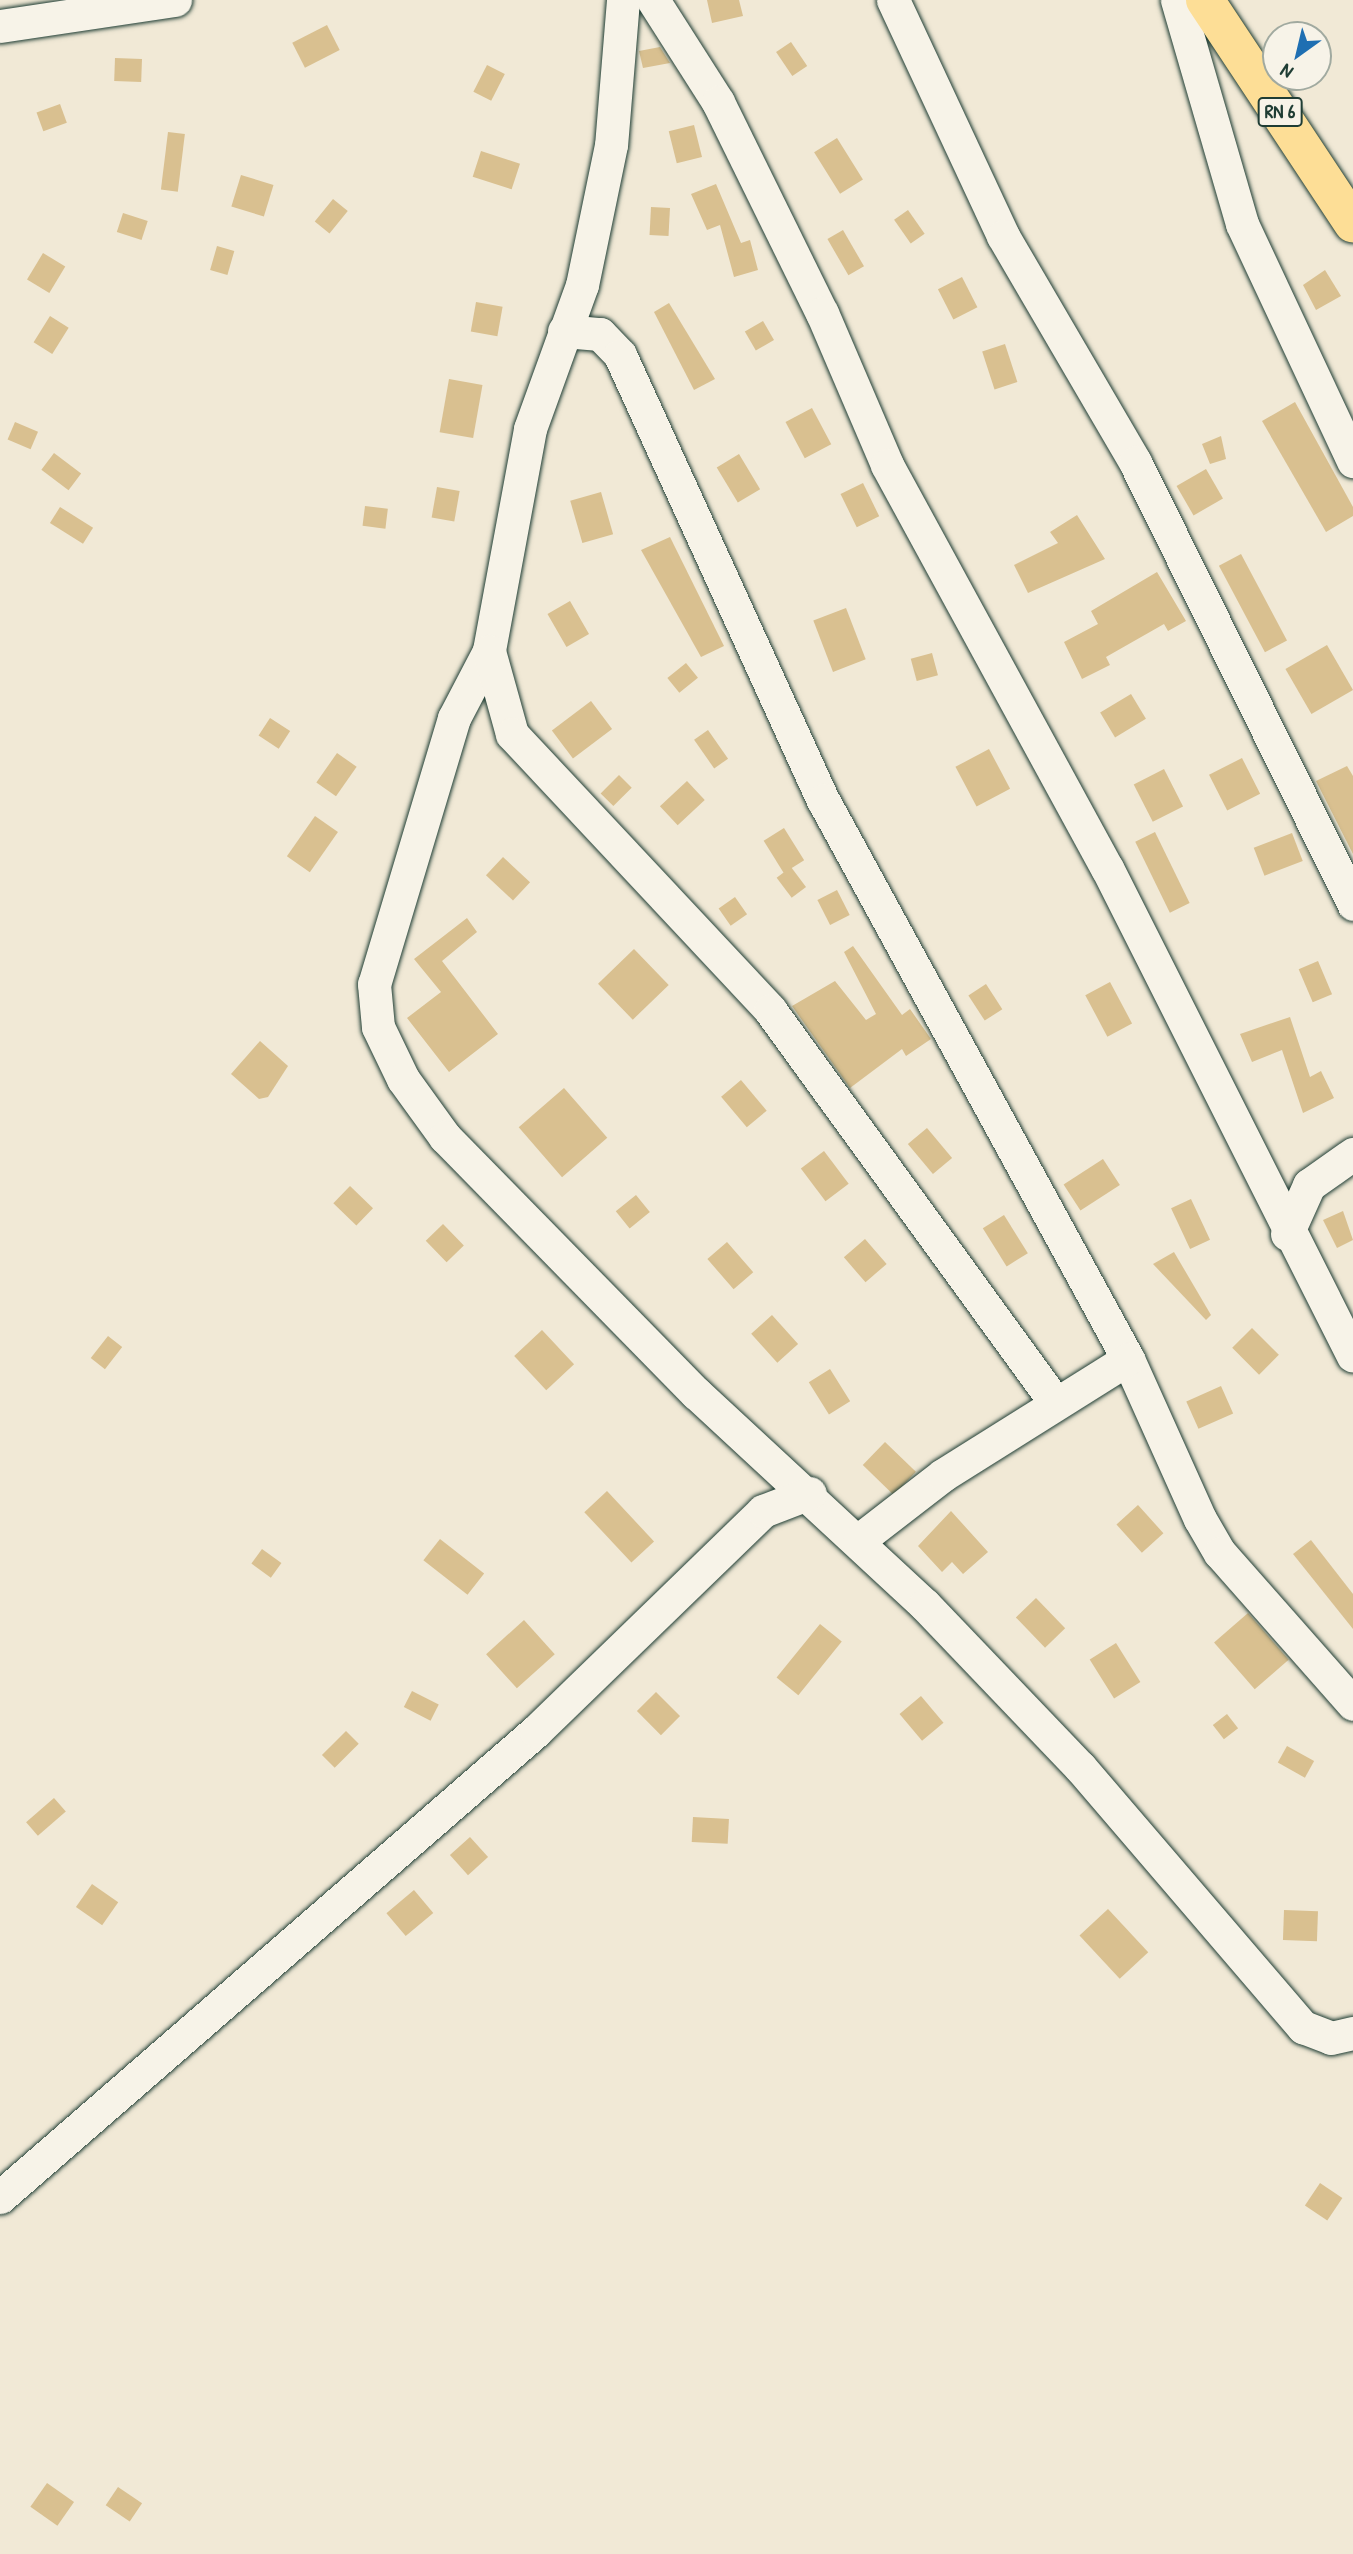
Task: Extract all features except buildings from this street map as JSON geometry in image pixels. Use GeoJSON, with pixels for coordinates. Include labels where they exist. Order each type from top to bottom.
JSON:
{"type":"FeatureCollection","features":[{"type":"Feature","properties":{"kind":"main road","name":"RN 6"},"geometry":{"type":"LineString","coordinates":[[1205,0],[1353,224]]}},
{"type":"Feature","properties":{"kind":"street"},"geometry":{"type":"LineString","coordinates":[[0,26],[175,0]]}},
{"type":"Feature","properties":{"kind":"street"},"geometry":{"type":"LineString","coordinates":[[623,0],[611,145],[582,285],[530,429],[489,651],[454,718],[374,984],[378,1027],[403,1080],[445,1137],[598,1296],[771,1460],[810,1493],[1080,1767],[1303,2027],[1331,2038],[1353,2033]]}},
{"type":"Feature","properties":{"kind":"street"},"geometry":{"type":"LineString","coordinates":[[653,0],[718,102],[822,313],[887,465],[1107,868],[1287,1234],[1353,1356]]}},
{"type":"Feature","properties":{"kind":"street"},"geometry":{"type":"LineString","coordinates":[[893,0],[1009,247],[1135,462],[1353,904]]}},
{"type":"Feature","properties":{"kind":"street"},"geometry":{"type":"LineString","coordinates":[[1177,0],[1242,224],[1353,461]]}},
{"type":"Feature","properties":{"kind":"street"},"geometry":{"type":"LineString","coordinates":[[564,331],[600,334],[620,355],[823,800],[1128,1359],[1220,1553],[1353,1704]]}},
{"type":"Feature","properties":{"kind":"street"},"geometry":{"type":"LineString","coordinates":[[489,651],[512,734]]}},
{"type":"Feature","properties":{"kind":"street"},"geometry":{"type":"LineString","coordinates":[[454,718],[485,716],[512,734],[769,1010],[1054,1401]]}},
{"type":"Feature","properties":{"kind":"street"},"geometry":{"type":"LineString","coordinates":[[1287,1234],[1309,1185],[1353,1154]]}},
{"type":"Feature","properties":{"kind":"street"},"geometry":{"type":"LineString","coordinates":[[859,1541],[1054,1401],[1128,1359]]}},
{"type":"Feature","properties":{"kind":"street"},"geometry":{"type":"LineString","coordinates":[[763,1511],[771,1460]]}},
{"type":"Feature","properties":{"kind":"street"},"geometry":{"type":"LineString","coordinates":[[0,2197],[536,1731],[763,1511],[810,1493]]}}]}
